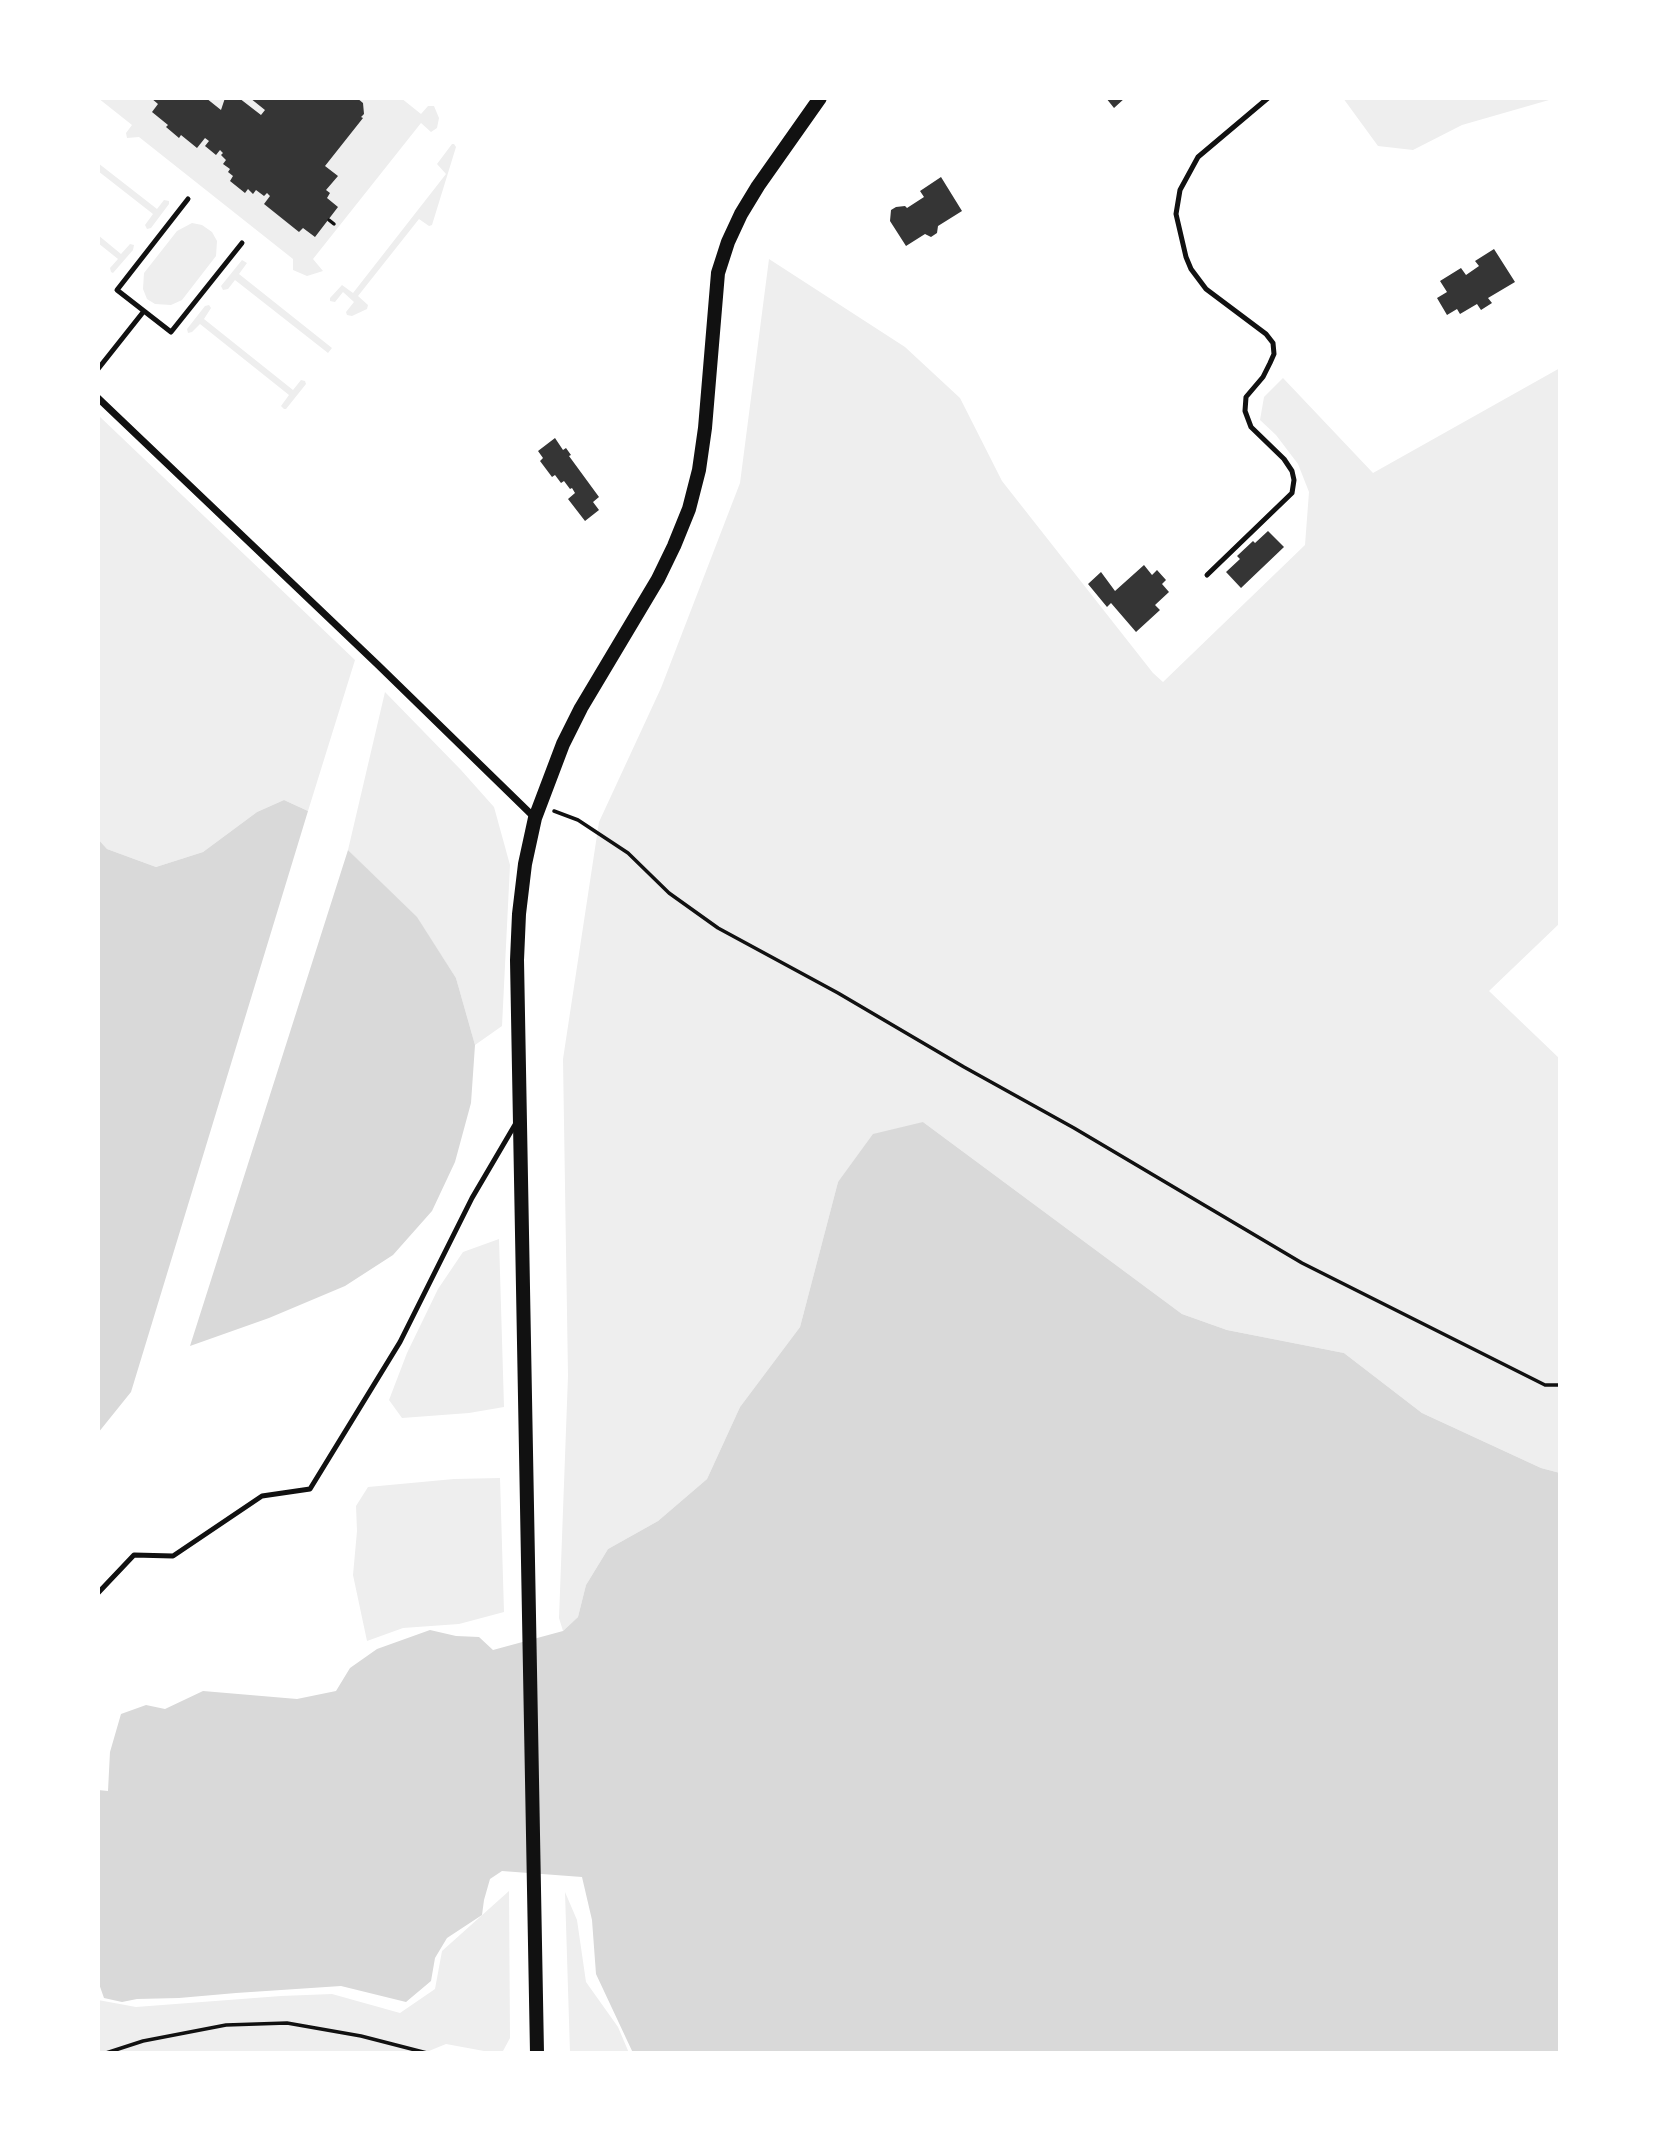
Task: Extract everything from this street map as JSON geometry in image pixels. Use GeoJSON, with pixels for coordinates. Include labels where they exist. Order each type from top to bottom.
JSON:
{"type":"FeatureCollection","features":[{"type":"Feature","properties":{"kind":"main road"},"geometry":{"type":"LineString","coordinates":[[537,2053],[517,960],[525,864],[537,812],[569,732],[658,579],[689,509],[699,470],[705,428],[719,273],[728,242],[758,186],[820,98]]}},
{"type":"Feature","properties":{"kind":"street"},"geometry":{"type":"LineString","coordinates":[[98,397],[537,812]]}},
{"type":"Feature","properties":{"kind":"lane"},"geometry":{"type":"LineString","coordinates":[[1207,575],[1292,494],[1294,480],[1284,459],[1251,427],[1245,411],[1247,397],[1274,354],[1273,343],[1266,334],[1206,289],[1191,270],[1176,214],[1180,190],[1198,157],[1268,98]]}},
{"type":"Feature","properties":{"kind":"lane"},"geometry":{"type":"LineString","coordinates":[[188,199],[117,290],[171,332],[243,243]]}},
{"type":"Feature","properties":{"kind":"lane"},"geometry":{"type":"LineString","coordinates":[[98,369],[144,311]]}},
{"type":"Feature","properties":{"kind":"lane"},"geometry":{"type":"LineString","coordinates":[[98,1594],[134,1555],[173,1556],[262,1496],[310,1489],[400,1342],[472,1198],[520,1117]]}},
{"type":"Feature","properties":{"kind":"path"},"geometry":{"type":"LineString","coordinates":[[328,220],[334,224]]}},
{"type":"Feature","properties":{"kind":"path"},"geometry":{"type":"LineString","coordinates":[[537,812],[578,820],[628,853],[669,893],[718,928],[838,993],[1074,1128],[1302,1263],[1545,1385],[1560,1385]]}},
{"type":"Feature","properties":{"kind":"path"},"geometry":{"type":"LineString","coordinates":[[106,2053],[143,2041],[226,2025],[287,2023],[361,2036],[427,2053]]}},
{"type":"Feature","properties":{"kind":"shaded area"},"geometry":{"type":"Polygon","coordinates":[[[98,98],[401,98],[421,114],[428,106],[434,106],[439,118],[437,128],[431,132],[421,123],[313,259],[323,271],[307,276],[293,270],[293,259],[139,137],[127,138],[126,133],[132,125],[98,98]]]}},
{"type":"Feature","properties":{"kind":"shaded area"},"geometry":{"type":"Polygon","coordinates":[[[1343,98],[1556,98],[1462,125],[1413,150],[1378,146],[1343,98]]]}},
{"type":"Feature","properties":{"kind":"shaded area"},"geometry":{"type":"Polygon","coordinates":[[[452,144],[456,147],[432,225],[429,226],[419,219],[358,296],[368,305],[367,309],[352,316],[347,315],[346,312],[354,302],[343,292],[335,302],[330,301],[330,298],[342,285],[353,293],[446,174],[437,164],[452,144]]]}},
{"type":"Feature","properties":{"kind":"shaded area"},"geometry":{"type":"Polygon","coordinates":[[[98,163],[157,209],[164,200],[169,201],[151,228],[147,229],[145,225],[153,214],[98,171],[98,163]]]}},
{"type":"Feature","properties":{"kind":"shaded area"},"geometry":{"type":"Polygon","coordinates":[[[192,223],[202,225],[212,232],[217,241],[216,256],[182,300],[171,305],[155,304],[147,299],[143,289],[144,273],[177,231],[192,223]]]}},
{"type":"Feature","properties":{"kind":"shaded area"},"geometry":{"type":"Polygon","coordinates":[[[98,235],[121,254],[130,244],[134,245],[133,250],[113,273],[110,268],[118,259],[98,243],[98,235]]]}},
{"type":"Feature","properties":{"kind":"shaded area"},"geometry":{"type":"Polygon","coordinates":[[[769,259],[905,347],[960,398],[1002,481],[1153,673],[1163,682],[1305,545],[1309,492],[1298,464],[1276,435],[1260,420],[1264,397],[1283,378],[1373,473],[1560,368],[1560,923],[1489,991],[1560,1059],[1560,1473],[1541,1468],[1422,1413],[1344,1353],[1227,1330],[1182,1314],[923,1122],[838,1182],[800,1327],[740,1407],[707,1479],[658,1521],[608,1549],[586,1585],[578,1617],[563,1631],[559,1618],[568,1376],[563,1059],[599,822],[661,688],[740,483],[769,259]]]}},
{"type":"Feature","properties":{"kind":"shaded area"},"geometry":{"type":"Polygon","coordinates":[[[242,260],[247,263],[239,274],[332,348],[328,353],[235,280],[228,289],[223,290],[221,286],[242,260]]]}},
{"type":"Feature","properties":{"kind":"shaded area"},"geometry":{"type":"Polygon","coordinates":[[[209,305],[211,308],[204,319],[293,390],[301,380],[305,381],[306,384],[286,409],[281,406],[289,395],[200,324],[188,333],[187,329],[205,306],[209,305]]]}},
{"type":"Feature","properties":{"kind":"shaded area"},"geometry":{"type":"Polygon","coordinates":[[[98,415],[355,660],[308,811],[284,800],[257,812],[203,852],[156,867],[107,849],[98,839],[98,415]]]}},
{"type":"Feature","properties":{"kind":"shaded area"},"geometry":{"type":"Polygon","coordinates":[[[385,692],[494,807],[510,865],[502,1026],[475,1045],[456,978],[417,918],[348,850],[385,692]]]}},
{"type":"Feature","properties":{"kind":"shaded area"},"geometry":{"type":"Polygon","coordinates":[[[284,800],[308,811],[131,1392],[98,1433],[98,839],[107,849],[156,867],[203,852],[257,812],[284,800]]]}},
{"type":"Feature","properties":{"kind":"shaded area"},"geometry":{"type":"Polygon","coordinates":[[[348,850],[417,917],[456,978],[475,1045],[471,1103],[455,1162],[432,1211],[393,1255],[345,1286],[269,1318],[190,1346],[348,850]]]}},
{"type":"Feature","properties":{"kind":"shaded area"},"geometry":{"type":"Polygon","coordinates":[[[923,1122],[1182,1314],[1227,1330],[1344,1353],[1422,1413],[1541,1468],[1560,1473],[1560,2053],[633,2053],[596,1974],[592,1920],[582,1877],[502,1871],[490,1879],[482,1915],[447,1938],[435,1958],[431,1981],[406,2002],[341,1986],[122,2002],[104,1998],[98,1981],[98,1790],[108,1791],[110,1752],[121,1714],[146,1705],[165,1709],[203,1691],[297,1699],[336,1691],[350,1668],[377,1649],[430,1630],[456,1636],[479,1637],[493,1650],[563,1631],[578,1617],[586,1585],[608,1549],[658,1521],[707,1479],[740,1407],[800,1327],[838,1182],[873,1134],[923,1122]]]}},
{"type":"Feature","properties":{"kind":"shaded area"},"geometry":{"type":"Polygon","coordinates":[[[499,1239],[504,1407],[469,1413],[402,1418],[389,1400],[407,1353],[438,1289],[463,1252],[499,1239]]]}},
{"type":"Feature","properties":{"kind":"shaded area"},"geometry":{"type":"Polygon","coordinates":[[[500,1478],[504,1612],[459,1624],[403,1628],[367,1641],[353,1575],[356,1506],[368,1487],[454,1479],[500,1478]]]}},
{"type":"Feature","properties":{"kind":"shaded area"},"geometry":{"type":"Polygon","coordinates":[[[509,1891],[510,2038],[503,2051],[484,2051],[446,2044],[424,2053],[98,2053],[98,2000],[136,2007],[332,1994],[400,2013],[435,1989],[442,1951],[509,1891]]]}},
{"type":"Feature","properties":{"kind":"shaded area"},"geometry":{"type":"Polygon","coordinates":[[[565,1892],[577,1920],[586,1982],[618,2027],[629,2053],[570,2053],[565,1892]]]}},
{"type":"Feature","properties":{"kind":"building"},"geometry":{"type":"Polygon","coordinates":[[[151,98],[206,98],[221,110],[225,98],[239,98],[261,115],[265,110],[250,98],[357,98],[363,103],[363,118],[325,166],[338,176],[326,190],[330,193],[327,198],[338,207],[315,237],[303,228],[299,232],[264,204],[270,196],[267,193],[264,196],[256,190],[253,194],[248,189],[245,193],[230,181],[233,176],[228,172],[230,169],[223,164],[226,160],[221,155],[223,153],[220,150],[216,155],[205,146],[209,141],[205,138],[197,148],[166,127],[168,125],[152,112],[158,104],[151,98]]]}},
{"type":"Feature","properties":{"kind":"building"},"geometry":{"type":"Polygon","coordinates":[[[1106,98],[1125,98],[1114,108],[1106,98]]]}},
{"type":"Feature","properties":{"kind":"building"},"geometry":{"type":"Polygon","coordinates":[[[941,177],[962,211],[938,226],[937,233],[931,237],[925,234],[906,246],[890,221],[891,210],[896,207],[907,208],[924,197],[920,191],[941,177]]]}},
{"type":"Feature","properties":{"kind":"building"},"geometry":{"type":"Polygon","coordinates":[[[1494,249],[1515,282],[1488,298],[1492,303],[1481,310],[1477,304],[1460,314],[1457,309],[1447,315],[1437,298],[1447,292],[1440,281],[1461,268],[1466,275],[1479,266],[1475,261],[1494,249]]]}},
{"type":"Feature","properties":{"kind":"building"},"geometry":{"type":"Polygon","coordinates":[[[555,438],[563,450],[566,448],[599,497],[593,502],[599,510],[585,521],[568,499],[575,493],[572,488],[564,481],[561,483],[555,475],[552,477],[540,461],[543,458],[538,451],[555,438]]]}},
{"type":"Feature","properties":{"kind":"building"},"geometry":{"type":"Polygon","coordinates":[[[1268,531],[1284,547],[1241,588],[1226,572],[1240,559],[1237,556],[1268,531]]]}},
{"type":"Feature","properties":{"kind":"building"},"geometry":{"type":"Polygon","coordinates":[[[1144,565],[1152,575],[1157,570],[1166,580],[1162,584],[1169,592],[1155,605],[1160,610],[1136,632],[1111,603],[1107,607],[1088,584],[1101,572],[1115,591],[1144,565]]]}}]}
